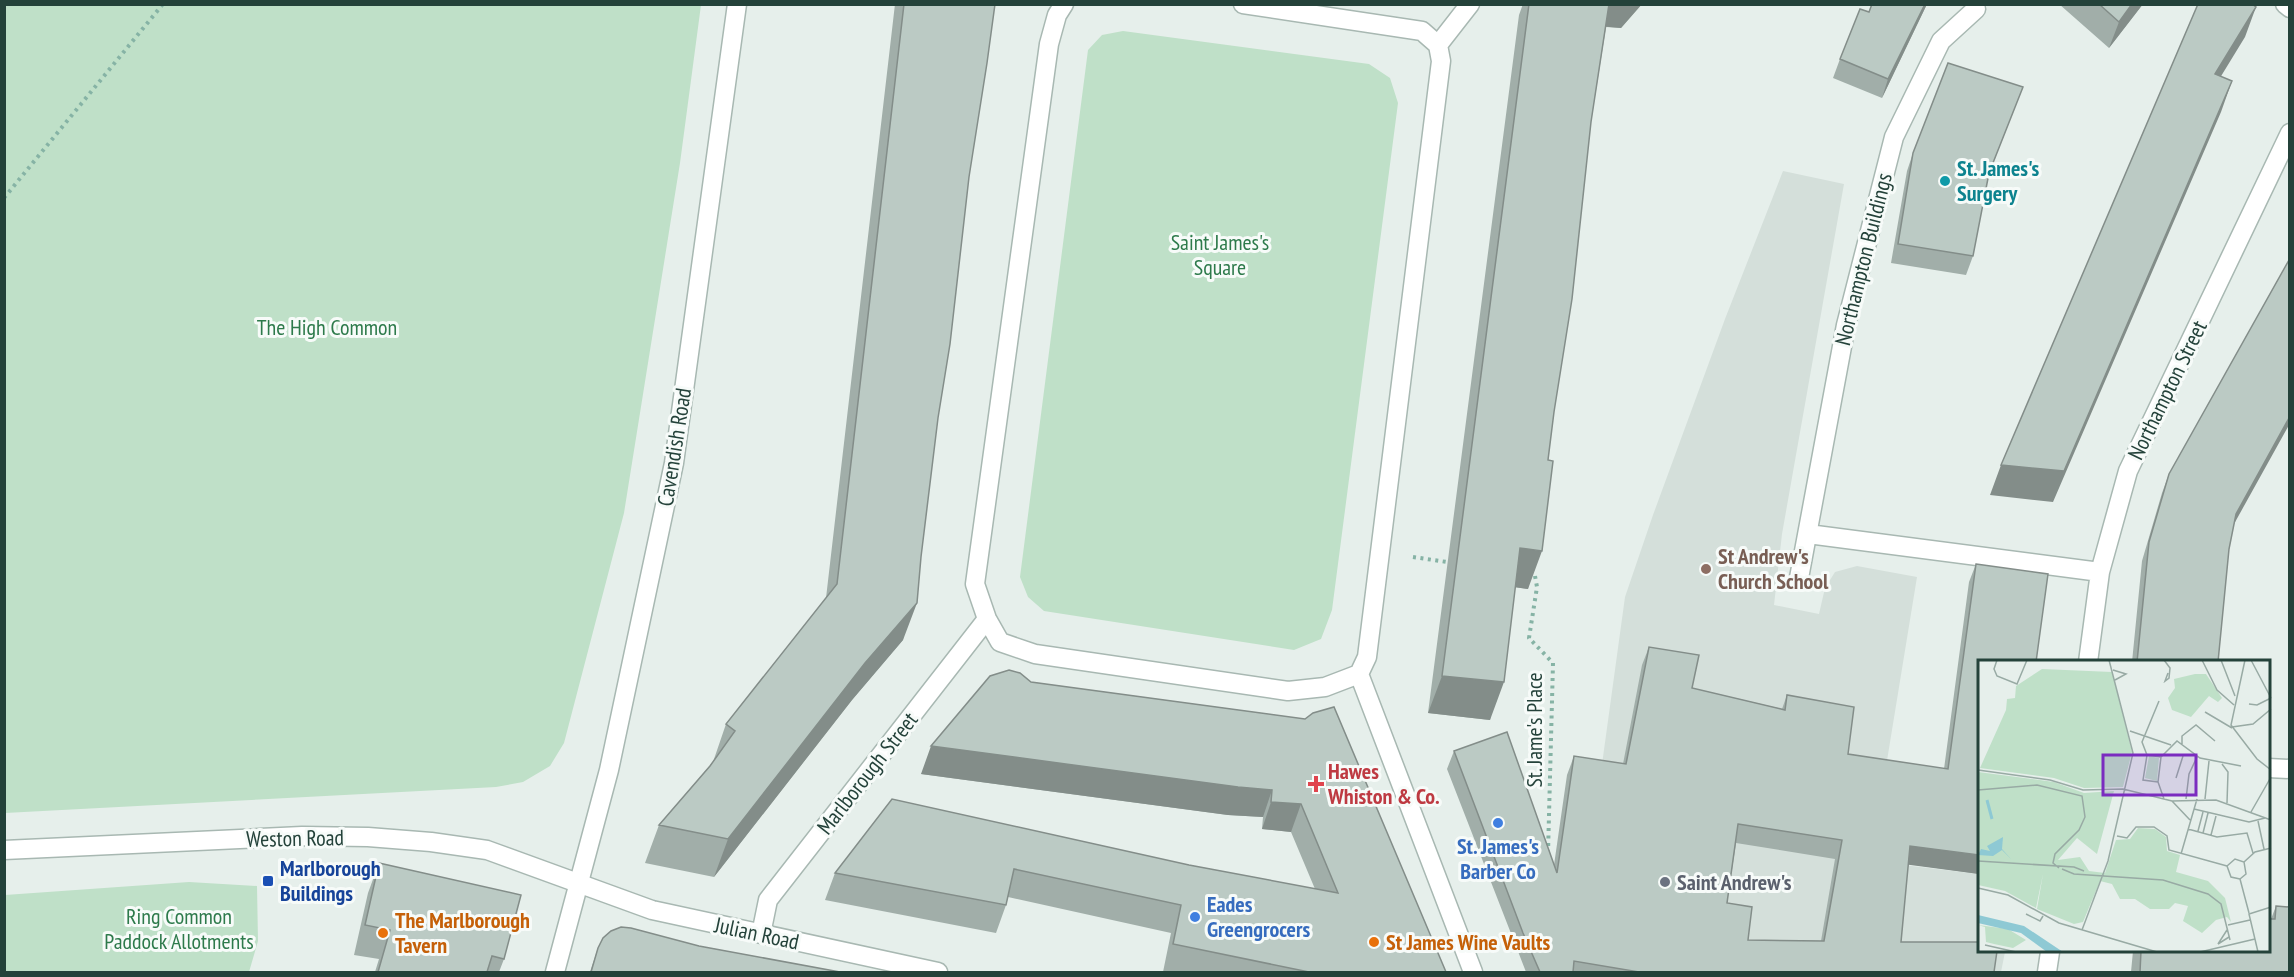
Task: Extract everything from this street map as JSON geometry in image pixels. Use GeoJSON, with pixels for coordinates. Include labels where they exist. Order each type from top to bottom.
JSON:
{"type":"FeatureCollection","features":[{"type":"Feature","properties":{"kind":"street","name":"Cavendish Road"},"geometry":{"type":"LineString","coordinates":[[578,883],[609,771],[674,463],[737,4]]}},
{"type":"Feature","properties":{"kind":"street"},"geometry":{"type":"LineString","coordinates":[[1064,4],[1057,15],[1049,44],[975,584],[987,620],[1000,642],[1047,656],[1288,691],[1325,687],[1359,674],[1367,657],[1441,61],[1438,45],[1422,31],[1243,4]]}},
{"type":"Feature","properties":{"kind":"street"},"geometry":{"type":"LineString","coordinates":[[1438,45],[1470,4]]}},
{"type":"Feature","properties":{"kind":"street"},"geometry":{"type":"LineString","coordinates":[[2285,4],[2289,8]]}},
{"type":"Feature","properties":{"kind":"street","name":"Northampton Buildings"},"geometry":{"type":"LineString","coordinates":[[1799,578],[1846,325],[1894,137],[1941,41],[1976,9]]}},
{"type":"Feature","properties":{"kind":"street","name":"Northampton Street"},"geometry":{"type":"LineString","coordinates":[[2088,660],[2100,572],[2128,471],[2289,133]]}},
{"type":"Feature","properties":{"kind":"street"},"geometry":{"type":"LineString","coordinates":[[1808,534],[2100,572]]}},
{"type":"Feature","properties":{"kind":"street","name":"Marlborough Street"},"geometry":{"type":"LineString","coordinates":[[761,934],[768,900],[987,620]]}},
{"type":"Feature","properties":{"kind":"street"},"geometry":{"type":"LineString","coordinates":[[1359,674],[1473,972]]}},
{"type":"Feature","properties":{"kind":"street"},"geometry":{"type":"LineString","coordinates":[[2270,768],[2289,769]]}},
{"type":"Feature","properties":{"kind":"street","name":"Weston Road"},"geometry":{"type":"LineString","coordinates":[[4,850],[302,836],[368,837],[487,850],[578,883]]}},
{"type":"Feature","properties":{"kind":"street","name":"Julian Road"},"geometry":{"type":"LineString","coordinates":[[578,883],[652,910],[938,972]]}},
{"type":"Feature","properties":{"kind":"street"},"geometry":{"type":"LineString","coordinates":[[555,972],[578,883]]}},
{"type":"Feature","properties":{"kind":"street"},"geometry":{"type":"LineString","coordinates":[[2047,972],[2049,953]]}},
{"type":"Feature","properties":{"kind":"path"},"geometry":{"type":"LineString","coordinates":[[4,198],[163,4]]}},
{"type":"Feature","properties":{"kind":"path","name":"St. Jame's Place"},"geometry":{"type":"LineString","coordinates":[[1535,576],[1537,587],[1529,638],[1552,663],[1548,856]]}},
{"type":"Feature","properties":{"kind":"shaded area","name":"St Andrew's Church School"},"geometry":{"type":"Polygon","coordinates":[[[1783,171],[1844,184],[1782,534],[1774,605],[1819,614],[1825,588],[1835,572],[1857,566],[1917,577],[1884,779],[1903,865],[1978,874],[1978,953],[2005,953],[2001,972],[1713,972],[1600,779],[1625,597],[1725,319],[1783,171]]]}},
{"type":"Feature","properties":{"kind":"green space","name":"The High Common"},"geometry":{"type":"Polygon","coordinates":[[[5,4],[701,5],[680,163],[624,513],[564,743],[550,766],[523,782],[496,787],[5,813],[5,4]]]}},
{"type":"Feature","properties":{"kind":"green space","name":"Saint James's Square"},"geometry":{"type":"Polygon","coordinates":[[[1123,31],[1369,64],[1390,78],[1398,103],[1332,610],[1321,639],[1294,650],[1044,611],[1028,597],[1020,577],[1088,50],[1102,35],[1123,31]]]}},
{"type":"Feature","properties":{"kind":"green space","name":"Ring Common Paddock Allotments"},"geometry":{"type":"Polygon","coordinates":[[[189,882],[257,886],[258,941],[249,972],[5,972],[5,895],[189,882]]]}},
{"type":"Feature","properties":{"kind":"building"},"geometry":{"type":"Polygon","coordinates":[[[904,4],[995,4],[969,177],[917,603],[865,663],[728,839],[659,825],[710,766],[735,731],[726,724],[837,584],[904,4]]]}},
{"type":"Feature","properties":{"kind":"building"},"geometry":{"type":"Polygon","coordinates":[[[1529,4],[1609,4],[1591,122],[1572,299],[1548,460],[1553,461],[1542,551],[1520,548],[1504,682],[1442,676],[1529,4]]]}},
{"type":"Feature","properties":{"kind":"building"},"geometry":{"type":"Polygon","coordinates":[[[1872,4],[1925,4],[1888,79],[1840,59],[1860,9],[1869,12],[1872,4]]]}},
{"type":"Feature","properties":{"kind":"building"},"geometry":{"type":"Polygon","coordinates":[[[2099,4],[2132,4],[2119,22],[2099,4]]]}},
{"type":"Feature","properties":{"kind":"building"},"geometry":{"type":"Polygon","coordinates":[[[2198,4],[2252,4],[2256,7],[2215,74],[2232,81],[2064,471],[2001,465],[2198,4]]]}},
{"type":"Feature","properties":{"kind":"building","name":"St. James's Surgery"},"geometry":{"type":"Polygon","coordinates":[[[1948,63],[2023,87],[1989,173],[1973,256],[1898,244],[1913,153],[1948,63]]]}},
{"type":"Feature","properties":{"kind":"building"},"geometry":{"type":"Polygon","coordinates":[[[2289,260],[2289,418],[2236,514],[2229,549],[2218,660],[2137,660],[2149,542],[2169,474],[2289,260]]]}},
{"type":"Feature","properties":{"kind":"building"},"geometry":{"type":"Polygon","coordinates":[[[1976,564],[2048,574],[2036,660],[1978,660],[1978,855],[1910,846],[1901,942],[1978,942],[1978,953],[1997,953],[1994,972],[1639,972],[1574,961],[1573,972],[1540,972],[1454,751],[1507,732],[1557,873],[1574,756],[1626,764],[1649,647],[1699,655],[1692,688],[1785,710],[1787,695],[1854,707],[1848,754],[1948,769],[1976,564]],[[1738,824],[1727,903],[1752,907],[1748,940],[1824,941],[1842,840],[1738,824]]]}},
{"type":"Feature","properties":{"kind":"building"},"geometry":{"type":"Polygon","coordinates":[[[1009,670],[1020,673],[1031,682],[1305,719],[1313,713],[1334,707],[1446,972],[1309,972],[1173,944],[1181,905],[1014,869],[1006,905],[835,873],[892,799],[1189,865],[1338,893],[1301,804],[1271,802],[1272,790],[931,746],[990,676],[1009,670]]]}},
{"type":"Feature","properties":{"kind":"building"},"geometry":{"type":"Polygon","coordinates":[[[379,863],[521,895],[504,959],[492,956],[487,972],[378,972],[390,930],[365,925],[379,863]]]}},
{"type":"Feature","properties":{"kind":"building"},"geometry":{"type":"Polygon","coordinates":[[[2276,906],[2289,907],[2289,972],[2140,972],[2141,953],[2270,953],[2270,919],[2275,919],[2276,906]]]}},
{"type":"Feature","properties":{"kind":"building"},"geometry":{"type":"Polygon","coordinates":[[[621,927],[699,946],[840,972],[591,972],[603,938],[611,931],[621,927]]]}},
{"type":"Feature","properties":{"kind":"place","name":"St. James's Surgery"},"geometry":{"type":"Point","coordinates":[1945,181]}},
{"type":"Feature","properties":{"kind":"place","name":"St Andrew's Church School"},"geometry":{"type":"Point","coordinates":[1706,569]}},
{"type":"Feature","properties":{"kind":"place","name":"Hawes Whiston & Co."},"geometry":{"type":"Point","coordinates":[1316,784]}},
{"type":"Feature","properties":{"kind":"place","name":"St. James's Barber Co"},"geometry":{"type":"Point","coordinates":[1498,823]}},
{"type":"Feature","properties":{"kind":"place","name":"Marlborough Buildings"},"geometry":{"type":"Point","coordinates":[268,881]}},
{"type":"Feature","properties":{"kind":"place","name":"Saint Andrew's"},"geometry":{"type":"Point","coordinates":[1665,882]}},
{"type":"Feature","properties":{"kind":"place","name":"Eades Greengrocers"},"geometry":{"type":"Point","coordinates":[1195,917]}},
{"type":"Feature","properties":{"kind":"place","name":"The Marlborough Tavern"},"geometry":{"type":"Point","coordinates":[383,933]}},
{"type":"Feature","properties":{"kind":"place","name":"St James Wine Vaults"},"geometry":{"type":"Point","coordinates":[1374,942]}}]}
